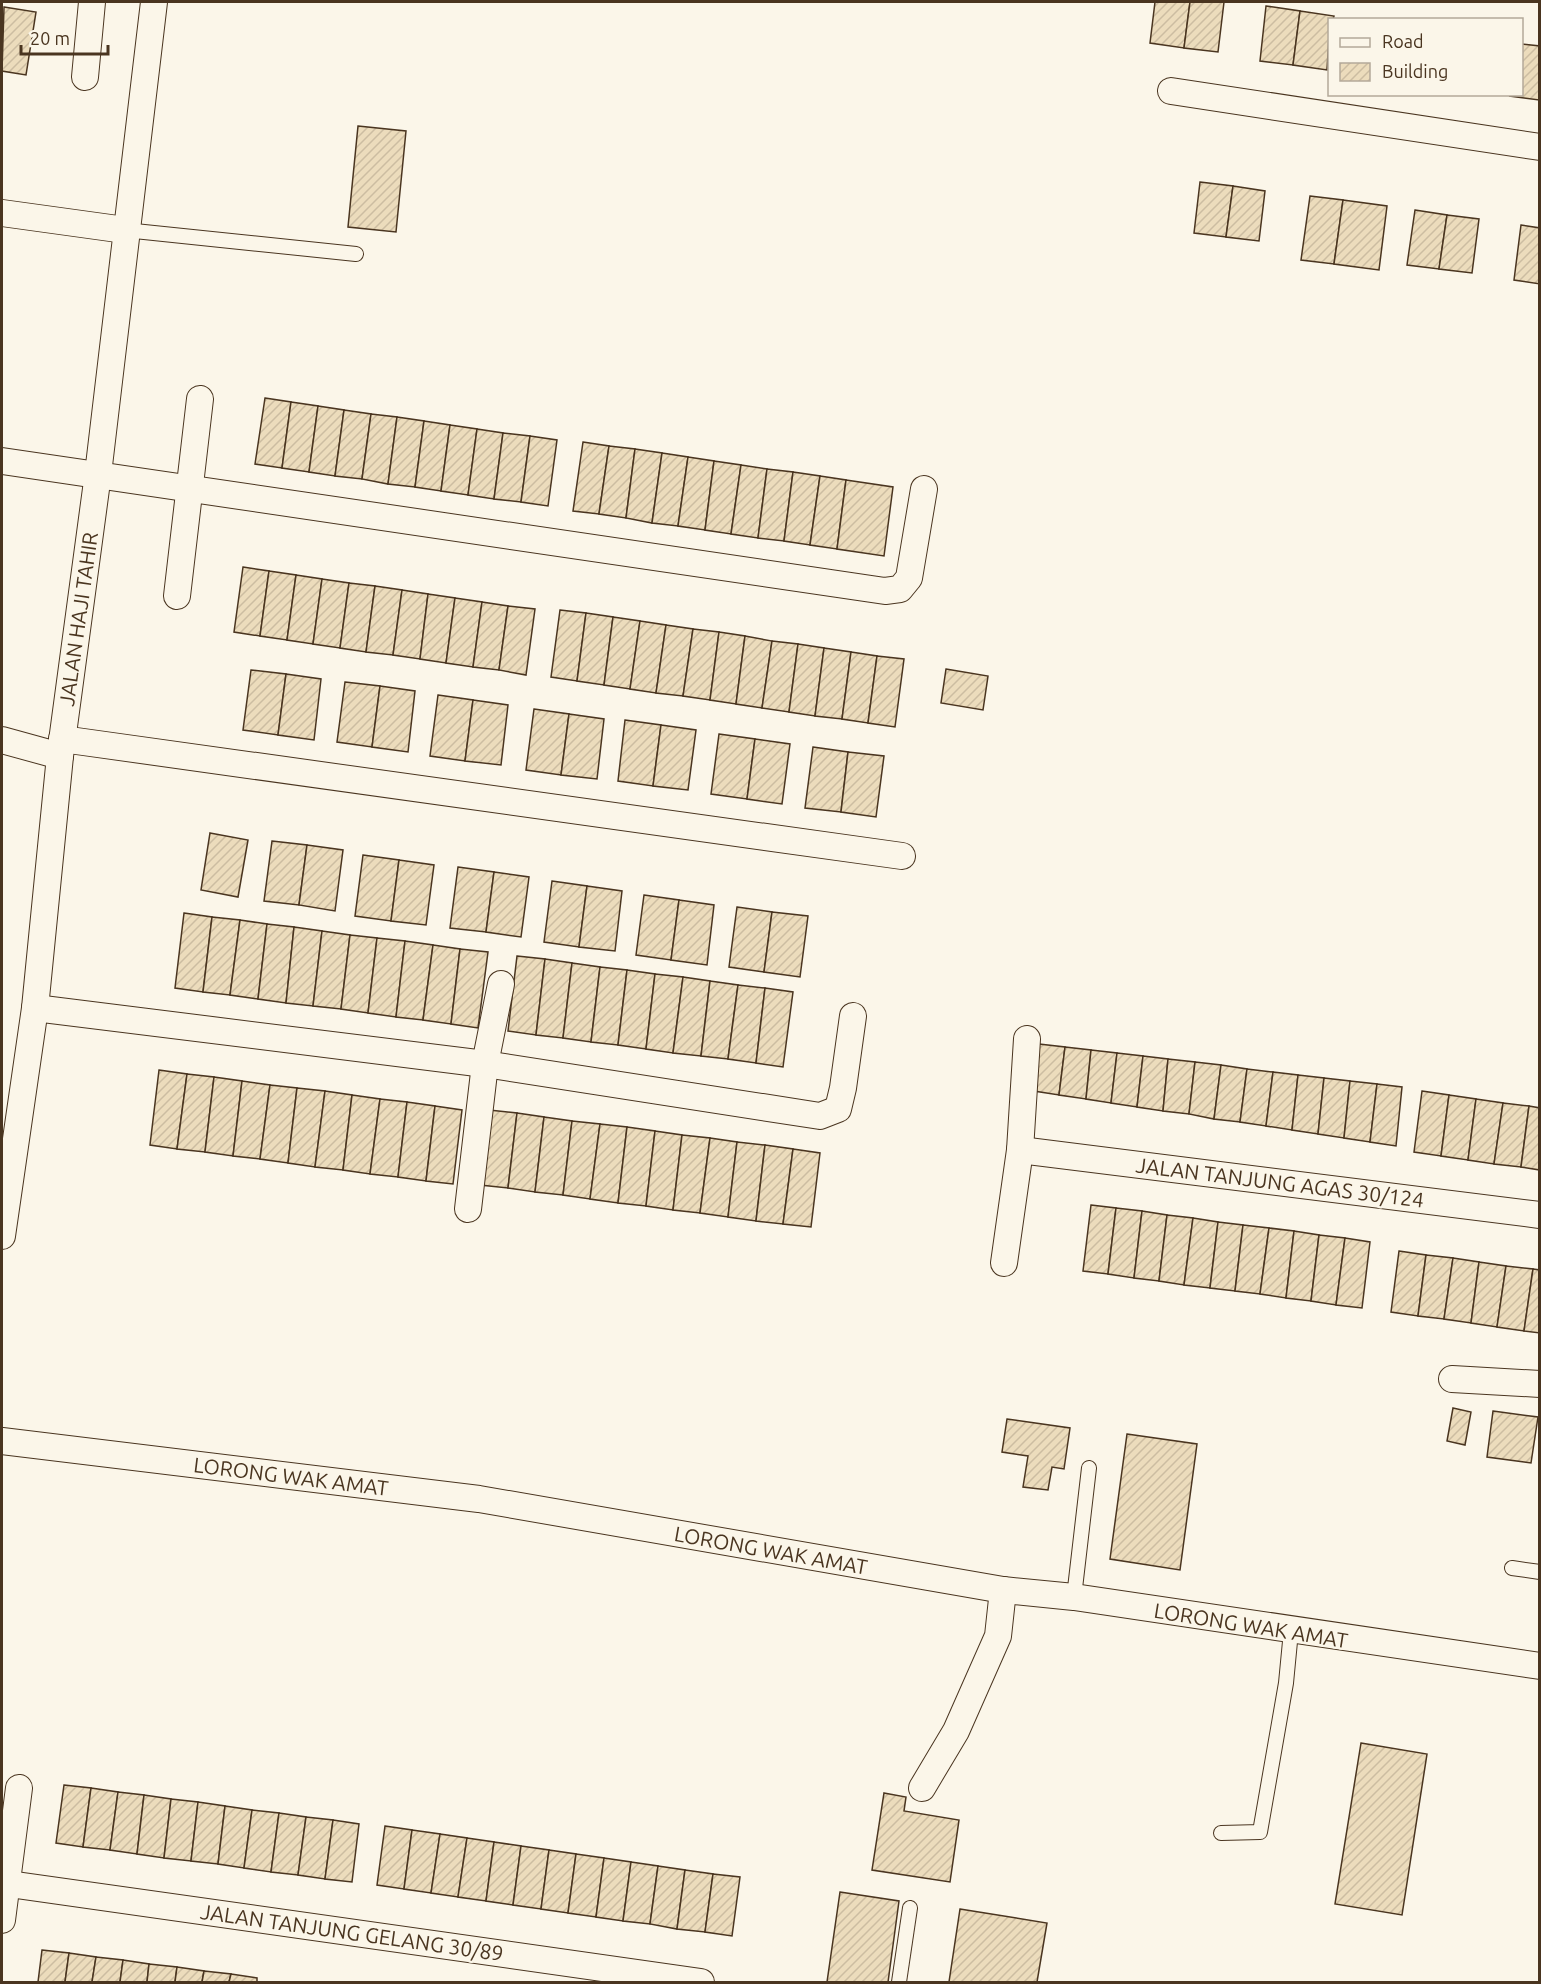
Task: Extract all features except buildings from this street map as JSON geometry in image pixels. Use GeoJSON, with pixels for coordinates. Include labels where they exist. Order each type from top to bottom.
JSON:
{"type":"FeatureCollection","features":[{"type":"Feature","properties":{"kind":"street"},"geometry":{"type":"LineString","coordinates":[[85,77],[92,2]]}},
{"type":"Feature","properties":{"kind":"street","name":"JALAN HAJI TAHIR"},"geometry":{"type":"LineString","coordinates":[[2,1236],[35,1008],[61,748],[98,474],[125,230],[154,2]]}},
{"type":"Feature","properties":{"kind":"street"},"geometry":{"type":"LineString","coordinates":[[1171,91],[1539,147]]}},
{"type":"Feature","properties":{"kind":"street"},"geometry":{"type":"LineString","coordinates":[[2,213],[125,230]]}},
{"type":"Feature","properties":{"kind":"street"},"geometry":{"type":"LineString","coordinates":[[177,596],[200,399]]}},
{"type":"Feature","properties":{"kind":"street"},"geometry":{"type":"LineString","coordinates":[[2,461],[885,591],[900,589],[909,578],[924,489]]}},
{"type":"Feature","properties":{"kind":"street"},"geometry":{"type":"LineString","coordinates":[[2,740],[902,856]]}},
{"type":"Feature","properties":{"kind":"street"},"geometry":{"type":"LineString","coordinates":[[468,1209],[485,1064],[501,984]]}},
{"type":"Feature","properties":{"kind":"street"},"geometry":{"type":"LineString","coordinates":[[35,1008],[485,1064],[820,1116],[838,1109],[853,1016]]}},
{"type":"Feature","properties":{"kind":"street"},"geometry":{"type":"LineString","coordinates":[[1004,1263],[1020,1150],[1027,1039]]}},
{"type":"Feature","properties":{"kind":"street","name":"JALAN TANJUNG AGAS 30/124"},"geometry":{"type":"LineString","coordinates":[[1020,1150],[1539,1215]]}},
{"type":"Feature","properties":{"kind":"street"},"geometry":{"type":"LineString","coordinates":[[1452,1379],[1539,1384]]}},
{"type":"Feature","properties":{"kind":"street","name":"LORONG WAK AMAT"},"geometry":{"type":"LineString","coordinates":[[2,1441],[479,1499],[1003,1590],[1074,1598],[1539,1666]]}},
{"type":"Feature","properties":{"kind":"street"},"geometry":{"type":"LineString","coordinates":[[922,1788],[956,1731],[998,1636],[1003,1590]]}},
{"type":"Feature","properties":{"kind":"street"},"geometry":{"type":"LineString","coordinates":[[2,1920],[4,1884],[19,1788]]}},
{"type":"Feature","properties":{"kind":"street","name":"JALAN TANJUNG GELANG 30/89"},"geometry":{"type":"LineString","coordinates":[[4,1884],[701,1983]]}},
{"type":"Feature","properties":{"kind":"lane"},"geometry":{"type":"LineString","coordinates":[[125,230],[356,254]]}},
{"type":"Feature","properties":{"kind":"lane"},"geometry":{"type":"LineString","coordinates":[[1074,1598],[1089,1468]]}},
{"type":"Feature","properties":{"kind":"lane"},"geometry":{"type":"LineString","coordinates":[[1512,1568],[1539,1572]]}},
{"type":"Feature","properties":{"kind":"lane"},"geometry":{"type":"LineString","coordinates":[[1221,1833],[1260,1832],[1286,1683],[1291,1631]]}},
{"type":"Feature","properties":{"kind":"lane"},"geometry":{"type":"LineString","coordinates":[[899,1983],[910,1908]]}}]}
